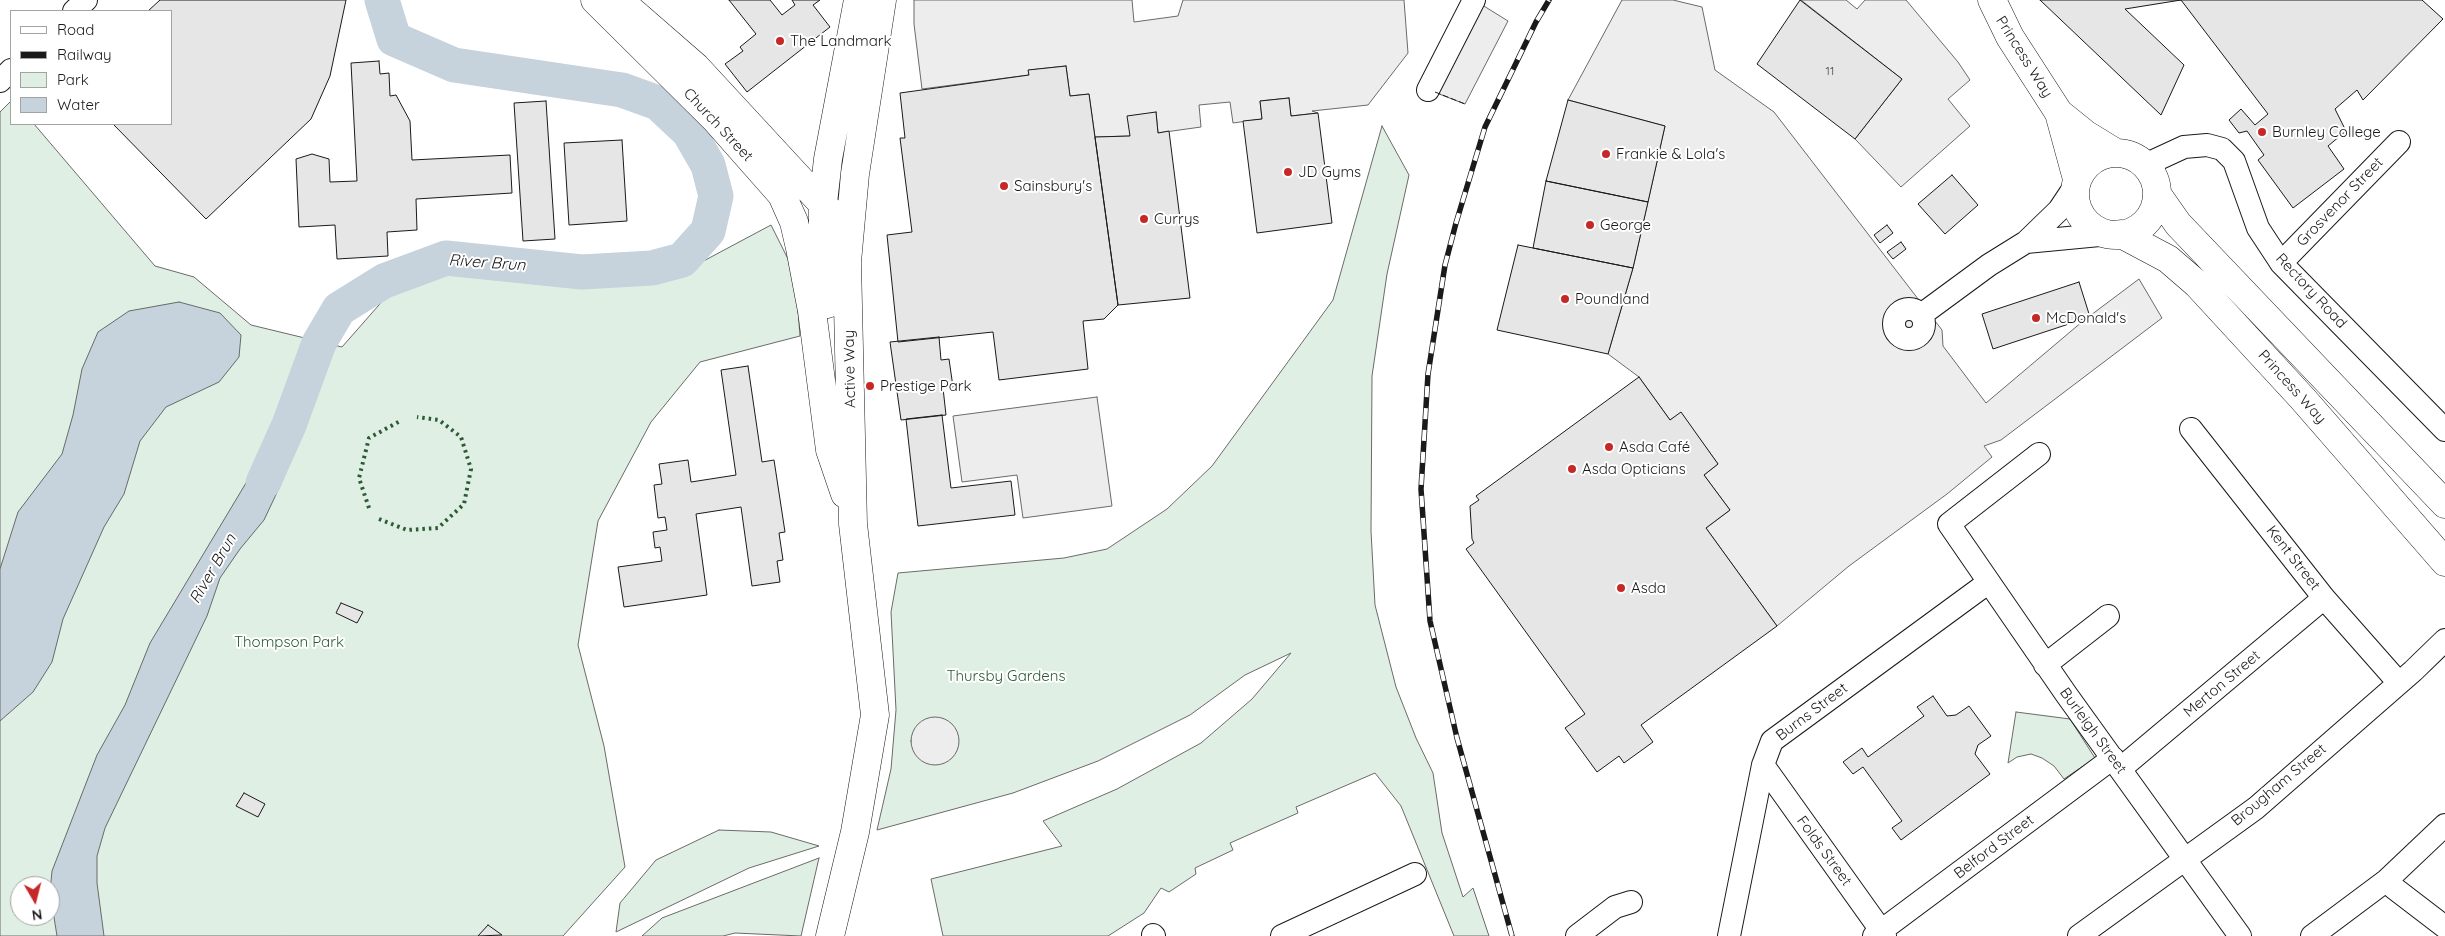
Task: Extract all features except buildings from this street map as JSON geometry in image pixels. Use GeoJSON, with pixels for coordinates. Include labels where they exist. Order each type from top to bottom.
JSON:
{"type":"FeatureCollection","features":[{"type":"Feature","properties":{"kind":"main road","name":"Church Street"},"geometry":{"type":"LineString","coordinates":[[595,0],[715,119],[782,195],[794,222],[805,272]]}},
{"type":"Feature","properties":{"kind":"main road","name":"Church Street"},"geometry":{"type":"LineString","coordinates":[[619,0],[696,68],[823,203],[840,228],[847,243]]}},
{"type":"Feature","properties":{"kind":"main road","name":"Active Way"},"geometry":{"type":"LineString","coordinates":[[842,485],[823,261],[823,203],[828,159],[858,0]]}},
{"type":"Feature","properties":{"kind":"main road","name":"Active Way"},"geometry":{"type":"LineString","coordinates":[[853,524],[847,243],[855,174],[882,0]]}},
{"type":"Feature","properties":{"kind":"main road","name":"Princess Way"},"geometry":{"type":"LineString","coordinates":[[1992,0],[2010,37],[2059,113],[2085,134],[2116,153]]}},
{"type":"Feature","properties":{"kind":"main road","name":"Princess Way"},"geometry":{"type":"LineString","coordinates":[[2059,113],[2076,182]]}},
{"type":"Feature","properties":{"kind":"main road"},"geometry":{"type":"LineString","coordinates":[[2116,153],[2136,158],[2145,165],[2156,184],[2157,194],[2150,216],[2132,231],[2116,234],[2098,230],[2087,223],[2079,212],[2075,199],[2076,182],[2083,168],[2092,160],[2104,154],[2116,153]]}},
{"type":"Feature","properties":{"kind":"main road"},"geometry":{"type":"LineString","coordinates":[[782,195],[796,201],[823,203],[838,194],[855,174]]}},
{"type":"Feature","properties":{"kind":"main road","name":"Princess Way"},"geometry":{"type":"LineString","coordinates":[[2157,194],[2178,224],[2445,504]]}},
{"type":"Feature","properties":{"kind":"main road","name":"Princess Way"},"geometry":{"type":"LineString","coordinates":[[2116,234],[2168,258],[2197,284],[2303,399],[2445,562]]}},
{"type":"Feature","properties":{"kind":"main road","name":"Active Way"},"geometry":{"type":"LineString","coordinates":[[805,272],[830,450],[853,524]]}},
{"type":"Feature","properties":{"kind":"main road"},"geometry":{"type":"LineString","coordinates":[[831,934],[852,844],[875,715],[853,524]]}},
{"type":"Feature","properties":{"kind":"street"},"geometry":{"type":"LineString","coordinates":[[75,10],[86,0]]}},
{"type":"Feature","properties":{"kind":"street"},"geometry":{"type":"LineString","coordinates":[[1428,90],[1474,0]]}},
{"type":"Feature","properties":{"kind":"street"},"geometry":{"type":"LineString","coordinates":[[0,81],[10,71]]}},
{"type":"Feature","properties":{"kind":"street","name":"Grosvenor Street"},"geometry":{"type":"LineString","coordinates":[[2281,263],[2399,142]]}},
{"type":"Feature","properties":{"kind":"street","name":"Rectory Road"},"geometry":{"type":"LineString","coordinates":[[2145,165],[2184,147],[2207,145],[2222,149],[2234,161],[2258,228],[2281,263],[2445,430]]}},
{"type":"Feature","properties":{"kind":"street"},"geometry":{"type":"LineString","coordinates":[[1921,315],[1989,264],[2026,242],[2054,216],[2076,182]]}},
{"type":"Feature","properties":{"kind":"street"},"geometry":{"type":"LineString","coordinates":[[2026,242],[2116,234]]}},
{"type":"Feature","properties":{"kind":"street","name":"Kent Street"},"geometry":{"type":"LineString","coordinates":[[2191,429],[2324,598],[2399,683]]}},
{"type":"Feature","properties":{"kind":"street","name":"Burleigh Street"},"geometry":{"type":"LineString","coordinates":[[2039,454],[1948,524],[2046,665],[2240,936]]}},
{"type":"Feature","properties":{"kind":"street","name":"Burns Street"},"geometry":{"type":"LineString","coordinates":[[1729,936],[1763,765],[1772,741],[1989,582]]}},
{"type":"Feature","properties":{"kind":"street","name":"Merton Street"},"geometry":{"type":"LineString","coordinates":[[2117,764],[2324,598]]}},
{"type":"Feature","properties":{"kind":"street"},"geometry":{"type":"LineString","coordinates":[[2046,665],[2108,616]]}},
{"type":"Feature","properties":{"kind":"street","name":"Brougham Street"},"geometry":{"type":"LineString","coordinates":[[2079,936],[2256,808],[2399,683],[2445,640]]}},
{"type":"Feature","properties":{"kind":"street","name":"Belford Street"},"geometry":{"type":"LineString","coordinates":[[1880,934],[2117,764]]}},
{"type":"Feature","properties":{"kind":"street","name":"Folds Street"},"geometry":{"type":"LineString","coordinates":[[1763,765],[1880,934]]}},
{"type":"Feature","properties":{"kind":"street"},"geometry":{"type":"LineString","coordinates":[[2312,936],[2387,880],[2445,825]]}},
{"type":"Feature","properties":{"kind":"street"},"geometry":{"type":"LineString","coordinates":[[1282,936],[1415,874]]}},
{"type":"Feature","properties":{"kind":"street"},"geometry":{"type":"LineString","coordinates":[[2387,880],[2394,888],[2445,927]]}},
{"type":"Feature","properties":{"kind":"street"},"geometry":{"type":"LineString","coordinates":[[1577,936],[1614,906],[1631,902]]}},
{"type":"Feature","properties":{"kind":"green space","name":"Thompson Park"},"geometry":{"type":"Polygon","coordinates":[[[10,102],[10,125],[35,125],[155,266],[194,277],[251,325],[342,347],[393,289],[467,270],[607,280],[681,273],[771,225],[795,273],[800,336],[700,362],[651,422],[598,521],[578,645],[604,746],[625,867],[563,936],[0,936],[0,112],[10,102]]]}},
{"type":"Feature","properties":{"kind":"green space","name":"Thursby Gardens"},"geometry":{"type":"Polygon","coordinates":[[[1382,126],[1409,175],[1387,274],[1372,376],[1371,531],[1375,605],[1396,687],[1416,738],[1433,773],[1442,833],[1463,897],[1473,888],[1489,936],[1454,936],[1401,806],[1375,773],[1296,807],[1298,813],[1230,843],[1233,850],[1195,868],[1196,874],[1169,892],[1161,888],[1144,913],[1108,936],[943,936],[931,879],[1062,846],[1043,821],[1117,789],[1201,743],[1252,699],[1291,653],[1245,675],[1190,715],[1098,761],[1013,793],[877,830],[891,769],[896,710],[891,612],[898,573],[1064,558],[1107,549],[1167,509],[1212,466],[1333,300],[1382,126]]]}},
{"type":"Feature","properties":{"kind":"green space"},"geometry":{"type":"Polygon","coordinates":[[[2016,712],[2070,719],[2095,758],[2064,779],[2054,766],[2042,758],[2031,754],[2017,757],[2008,763],[2016,712]]]}},
{"type":"Feature","properties":{"kind":"green space"},"geometry":{"type":"Polygon","coordinates":[[[719,830],[771,832],[819,846],[749,868],[616,932],[620,903],[656,860],[719,830]]]}},
{"type":"Feature","properties":{"kind":"green space"},"geometry":{"type":"Polygon","coordinates":[[[819,858],[801,936],[735,933],[723,936],[642,936],[662,918],[819,858]]]}},
{"type":"Feature","properties":{"kind":"shaded area"},"geometry":{"type":"Polygon","coordinates":[[[914,0],[1132,0],[1134,22],[1178,16],[1183,0],[1404,0],[1408,53],[1368,105],[1312,111],[1318,113],[1291,116],[1289,98],[1260,101],[1262,119],[1233,123],[1230,102],[1199,105],[1201,127],[1158,133],[1156,112],[1130,136],[1095,137],[1089,94],[1070,96],[1066,66],[1029,70],[1029,75],[922,89],[914,24],[914,0]]]}},
{"type":"Feature","properties":{"kind":"shaded area"},"geometry":{"type":"Polygon","coordinates":[[[1622,0],[1673,0],[1702,7],[1715,70],[1774,112],[1942,330],[1943,346],[1986,403],[2083,321],[2139,279],[2162,318],[2001,440],[1984,446],[1992,457],[1947,494],[1849,566],[1777,626],[1706,528],[1730,510],[1704,475],[1718,464],[1681,413],[1670,420],[1639,377],[1608,354],[1633,268],[1665,126],[1568,100],[1622,0]]]}},
{"type":"Feature","properties":{"kind":"shaded area"},"geometry":{"type":"Polygon","coordinates":[[[1801,0],[1846,0],[1857,9],[1865,0],[1906,0],[1958,62],[1970,80],[1948,99],[1970,126],[1901,187],[1855,139],[1902,79],[1801,0]]]}},
{"type":"Feature","properties":{"kind":"shaded area"},"geometry":{"type":"Polygon","coordinates":[[[1479,3],[1508,21],[1465,104],[1434,92],[1479,3]]]}},
{"type":"Feature","properties":{"kind":"shaded area"},"geometry":{"type":"Polygon","coordinates":[[[1097,397],[1112,506],[1023,518],[1017,475],[962,482],[953,416],[1097,397]]]}},
{"type":"Feature","properties":{"kind":"shaded area"},"geometry":{"type":"Polygon","coordinates":[[[935,717],[944,719],[952,724],[957,732],[959,741],[957,750],[952,758],[944,763],[935,765],[926,763],[918,758],[913,750],[911,741],[913,732],[918,724],[926,719],[935,717]]]}},
{"type":"Feature","properties":{"kind":"water"},"geometry":{"type":"Polygon","coordinates":[[[179,302],[220,313],[241,335],[239,357],[219,382],[166,407],[140,441],[124,494],[104,527],[63,619],[52,662],[33,692],[0,721],[0,569],[18,512],[62,454],[73,415],[82,369],[98,332],[129,311],[179,302]]]}},
{"type":"Feature","properties":{"kind":"water"},"geometry":{"type":"Polygon","coordinates":[[[273,438],[297,443],[264,520],[240,549],[220,578],[207,616],[105,828],[97,856],[97,883],[104,936],[57,936],[55,926],[60,926],[60,876],[52,876],[52,871],[97,755],[125,705],[150,643],[273,438]]]}},
{"type":"Feature","properties":{"kind":"waterway","name":"River Brun"},"geometry":{"type":"LineString","coordinates":[[263,483],[289,425],[319,343],[339,309],[384,281],[446,258],[582,272],[652,268],[682,260],[708,231],[716,196],[708,165],[689,132],[658,103],[622,90],[454,65],[394,39],[382,0]]}},
{"type":"Feature","properties":{"kind":"railway"},"geometry":{"type":"LineString","coordinates":[[1512,936],[1457,738],[1430,621],[1421,489],[1428,374],[1445,265],[1485,127],[1536,22],[1549,0]]}},
{"type":"Feature","properties":{"kind":"hedge"},"geometry":{"type":"LineString","coordinates":[[379,519],[407,530],[438,528],[464,504],[471,469],[461,437],[439,420],[417,417]]}},
{"type":"Feature","properties":{"kind":"hedge"},"geometry":{"type":"LineString","coordinates":[[369,508],[359,478],[369,438],[402,420]]}},
{"type":"Feature","properties":{"kind":"fence"},"geometry":{"type":"LineString","coordinates":[[1435,92],[1465,104]]}},
{"type":"Feature","properties":{"kind":"place","name":"The Landmark"},"geometry":{"type":"Point","coordinates":[780,41]}},
{"type":"Feature","properties":{"kind":"place","name":"Burnley College"},"geometry":{"type":"Point","coordinates":[2262,132]}},
{"type":"Feature","properties":{"kind":"place","name":"Frankie & Lola's"},"geometry":{"type":"Point","coordinates":[1606,154]}},
{"type":"Feature","properties":{"kind":"place","name":"JD Gyms"},"geometry":{"type":"Point","coordinates":[1288,172]}},
{"type":"Feature","properties":{"kind":"place","name":"Sainsbury's"},"geometry":{"type":"Point","coordinates":[1004,186]}},
{"type":"Feature","properties":{"kind":"place","name":"Currys"},"geometry":{"type":"Point","coordinates":[1144,219]}},
{"type":"Feature","properties":{"kind":"place","name":"George"},"geometry":{"type":"Point","coordinates":[1590,225]}},
{"type":"Feature","properties":{"kind":"place","name":"Poundland"},"geometry":{"type":"Point","coordinates":[1565,299]}},
{"type":"Feature","properties":{"kind":"place","name":"McDonald's"},"geometry":{"type":"Point","coordinates":[2036,318]}},
{"type":"Feature","properties":{"kind":"place","name":"Prestige Park"},"geometry":{"type":"Point","coordinates":[870,386]}},
{"type":"Feature","properties":{"kind":"place","name":"Asda Café"},"geometry":{"type":"Point","coordinates":[1609,447]}},
{"type":"Feature","properties":{"kind":"place","name":"Asda Opticians"},"geometry":{"type":"Point","coordinates":[1572,469]}},
{"type":"Feature","properties":{"kind":"place","name":"Asda"},"geometry":{"type":"Point","coordinates":[1621,588]}}]}
